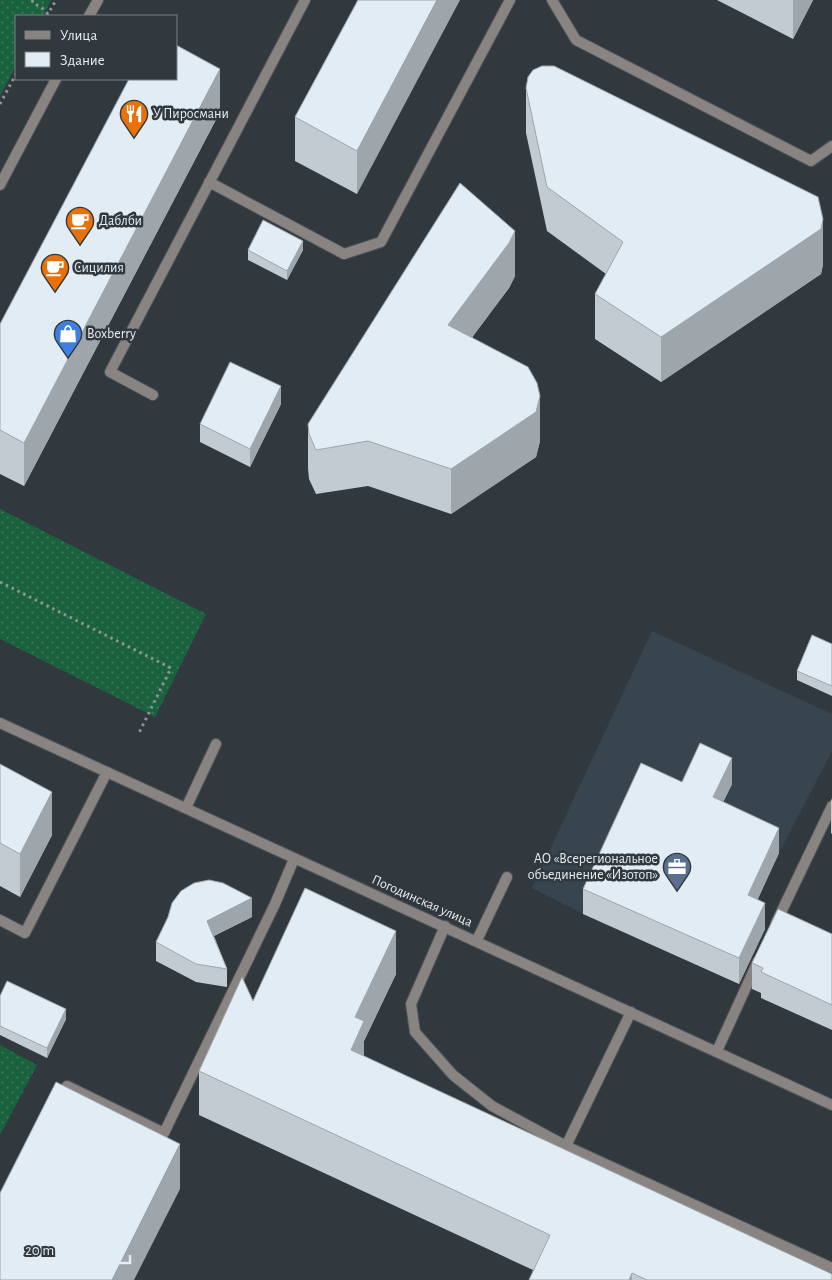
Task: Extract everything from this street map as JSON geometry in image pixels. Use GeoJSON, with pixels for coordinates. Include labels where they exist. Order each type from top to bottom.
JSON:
{"type":"FeatureCollection","features":[{"type":"Feature","properties":{"kind":"street"},"geometry":{"type":"LineString","coordinates":[[90,15],[98,0]]}},
{"type":"Feature","properties":{"kind":"street"},"geometry":{"type":"LineString","coordinates":[[153,395],[110,372],[305,0]]}},
{"type":"Feature","properties":{"kind":"street"},"geometry":{"type":"LineString","coordinates":[[210,182],[344,254],[381,242],[510,0]]}},
{"type":"Feature","properties":{"kind":"street"},"geometry":{"type":"LineString","coordinates":[[552,0],[576,40],[812,161],[832,146]]}},
{"type":"Feature","properties":{"kind":"street"},"geometry":{"type":"LineString","coordinates":[[0,185],[55,80]]}},
{"type":"Feature","properties":{"kind":"street","name":"Погодинская улица"},"geometry":{"type":"LineString","coordinates":[[0,723],[294,859],[477,940],[832,1105]]}},
{"type":"Feature","properties":{"kind":"street"},"geometry":{"type":"LineString","coordinates":[[186,808],[216,744]]}},
{"type":"Feature","properties":{"kind":"street"},"geometry":{"type":"LineString","coordinates":[[0,920],[25,933],[108,772]]}},
{"type":"Feature","properties":{"kind":"street"},"geometry":{"type":"LineString","coordinates":[[773,928],[832,806]]}},
{"type":"Feature","properties":{"kind":"street"},"geometry":{"type":"LineString","coordinates":[[59,1103],[67,1086],[164,1133],[275,904],[294,859]]}},
{"type":"Feature","properties":{"kind":"street"},"geometry":{"type":"LineString","coordinates":[[477,940],[507,877]]}},
{"type":"Feature","properties":{"kind":"street"},"geometry":{"type":"LineString","coordinates":[[445,926],[411,1004],[415,1032],[453,1075],[492,1106],[566,1146],[832,1268]]}},
{"type":"Feature","properties":{"kind":"street"},"geometry":{"type":"LineString","coordinates":[[717,1052],[761,954]]}},
{"type":"Feature","properties":{"kind":"street"},"geometry":{"type":"LineString","coordinates":[[566,1146],[631,1012]]}},
{"type":"Feature","properties":{"kind":"path"},"geometry":{"type":"LineString","coordinates":[[32,0],[47,15],[56,0]]}},
{"type":"Feature","properties":{"kind":"path"},"geometry":{"type":"LineString","coordinates":[[0,104],[15,76]]}},
{"type":"Feature","properties":{"kind":"path"},"geometry":{"type":"LineString","coordinates":[[0,582],[172,668],[138,735]]}},
{"type":"Feature","properties":{"kind":"shaded area"},"geometry":{"type":"Polygon","coordinates":[[[652,631],[832,714],[832,751],[779,853],[746,925],[583,914],[532,888],[652,631]]]}},
{"type":"Feature","properties":{"kind":"green space"},"geometry":{"type":"Polygon","coordinates":[[[0,0],[51,0],[44,15],[15,15],[15,68],[0,96],[0,0]]]}},
{"type":"Feature","properties":{"kind":"green space"},"geometry":{"type":"Polygon","coordinates":[[[0,509],[206,614],[155,717],[0,639],[0,509]]]}},
{"type":"Feature","properties":{"kind":"green space"},"geometry":{"type":"Polygon","coordinates":[[[0,1045],[37,1065],[0,1135],[0,1045]]]}},
{"type":"Feature","properties":{"kind":"building"},"geometry":{"type":"Polygon","coordinates":[[[358,0],[437,0],[357,151],[295,117],[358,0]]]}},
{"type":"Feature","properties":{"kind":"building"},"geometry":{"type":"Polygon","coordinates":[[[178,46],[220,69],[24,443],[0,430],[0,324],[128,80],[178,80],[178,46]]]}},
{"type":"Feature","properties":{"kind":"building"},"geometry":{"type":"Polygon","coordinates":[[[542,66],[554,66],[818,197],[823,219],[821,229],[661,337],[595,294],[623,242],[547,187],[526,88],[528,77],[533,70],[542,66]]]}},
{"type":"Feature","properties":{"kind":"building"},"geometry":{"type":"Polygon","coordinates":[[[460,183],[515,231],[509,243],[448,325],[528,367],[537,383],[540,396],[536,412],[451,469],[368,441],[316,450],[309,434],[308,424],[460,183]]]}},
{"type":"Feature","properties":{"kind":"building"},"geometry":{"type":"Polygon","coordinates":[[[263,220],[303,241],[287,271],[248,250],[263,220]]]}},
{"type":"Feature","properties":{"kind":"building"},"geometry":{"type":"Polygon","coordinates":[[[230,362],[281,386],[250,449],[200,424],[230,362]]]}},
{"type":"Feature","properties":{"kind":"building"},"geometry":{"type":"Polygon","coordinates":[[[812,635],[832,644],[832,686],[797,671],[812,635]]]}},
{"type":"Feature","properties":{"kind":"building","name":"АО «Всерегиональное объединение «Изотоп»"},"geometry":{"type":"Polygon","coordinates":[[[700,743],[732,758],[713,797],[779,828],[748,895],[765,903],[739,958],[583,889],[641,763],[682,782],[700,743]]]}},
{"type":"Feature","properties":{"kind":"building"},"geometry":{"type":"Polygon","coordinates":[[[0,764],[52,792],[20,854],[0,843],[0,764]]]}},
{"type":"Feature","properties":{"kind":"building"},"geometry":{"type":"Polygon","coordinates":[[[209,880],[223,883],[252,898],[207,921],[227,969],[196,964],[156,942],[168,917],[172,903],[181,891],[194,883],[209,880]]]}},
{"type":"Feature","properties":{"kind":"building"},"geometry":{"type":"Polygon","coordinates":[[[305,888],[396,931],[355,1017],[364,1021],[351,1050],[832,1274],[832,1280],[647,1280],[632,1273],[629,1280],[529,1280],[550,1235],[199,1071],[242,977],[253,1001],[305,888]]]}},
{"type":"Feature","properties":{"kind":"building"},"geometry":{"type":"Polygon","coordinates":[[[778,909],[832,934],[832,1005],[761,972],[763,968],[752,963],[778,909]]]}},
{"type":"Feature","properties":{"kind":"building"},"geometry":{"type":"Polygon","coordinates":[[[7,981],[66,1009],[47,1048],[0,1026],[0,996],[7,981]]]}},
{"type":"Feature","properties":{"kind":"building"},"geometry":{"type":"Polygon","coordinates":[[[56,1082],[180,1144],[112,1280],[0,1280],[0,1193],[56,1082]]]}},
{"type":"Feature","properties":{"kind":"place","name":"У Пиросмани"},"geometry":{"type":"Point","coordinates":[134,138]}},
{"type":"Feature","properties":{"kind":"place","name":"Даблби"},"geometry":{"type":"Point","coordinates":[80,245]}},
{"type":"Feature","properties":{"kind":"place","name":"Сицилия"},"geometry":{"type":"Point","coordinates":[55,292]}},
{"type":"Feature","properties":{"kind":"place","name":"Boxberry"},"geometry":{"type":"Point","coordinates":[68,358]}},
{"type":"Feature","properties":{"kind":"place","name":"АО «Всерегиональное объединение «Изотоп»"},"geometry":{"type":"Point","coordinates":[677,891]}}]}
